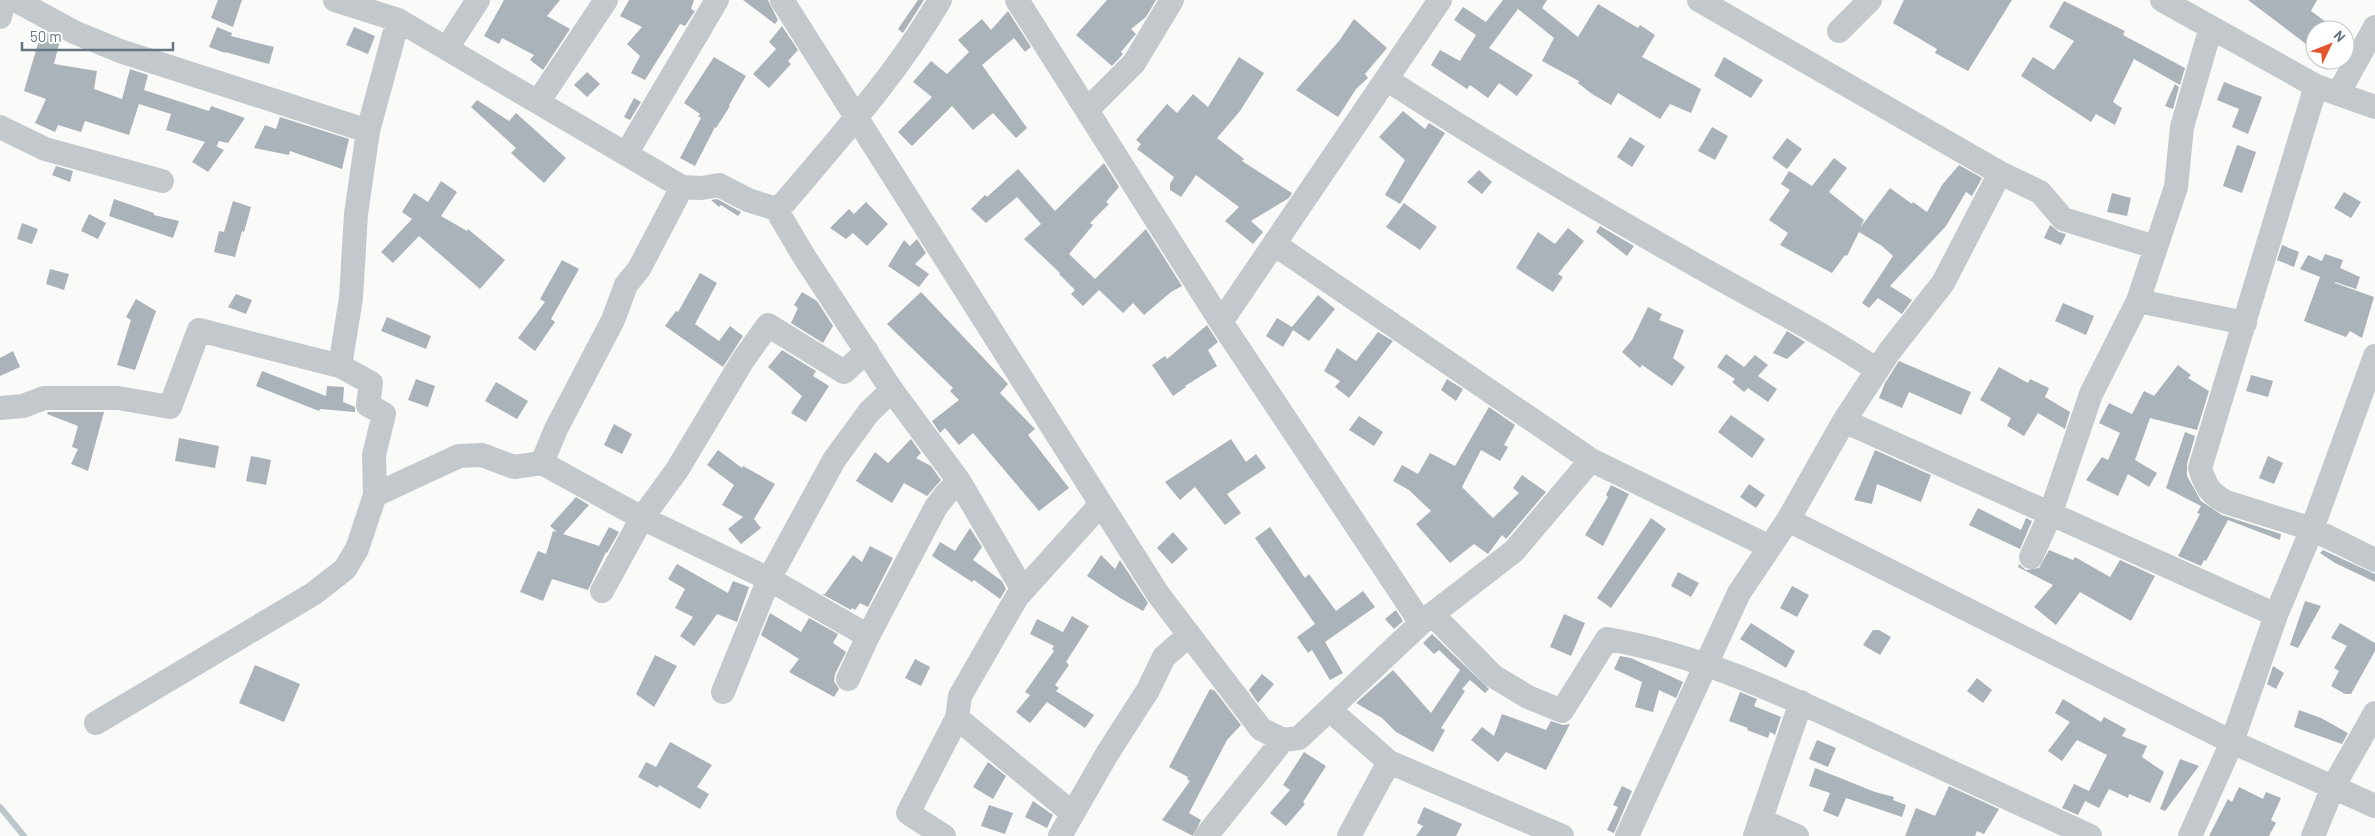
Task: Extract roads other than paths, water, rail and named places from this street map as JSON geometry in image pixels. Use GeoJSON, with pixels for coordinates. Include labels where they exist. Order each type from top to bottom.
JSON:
{"type":"FeatureCollection","features":[{"type":"Feature","properties":{"kind":"street"},"geometry":{"type":"LineString","coordinates":[[0,17],[4,0]]}},
{"type":"Feature","properties":{"kind":"street"},"geometry":{"type":"LineString","coordinates":[[15,0],[74,32],[120,51],[368,131]]}},
{"type":"Feature","properties":{"kind":"street"},"geometry":{"type":"LineString","coordinates":[[334,0],[372,6],[682,186],[702,188],[720,185],[748,200],[776,209],[805,258],[892,390],[959,481],[1023,590]]}},
{"type":"Feature","properties":{"kind":"street"},"geometry":{"type":"LineString","coordinates":[[447,48],[478,0]]}},
{"type":"Feature","properties":{"kind":"street"},"geometry":{"type":"LineString","coordinates":[[538,102],[606,0]]}},
{"type":"Feature","properties":{"kind":"street"},"geometry":{"type":"LineString","coordinates":[[626,154],[717,0]]}},
{"type":"Feature","properties":{"kind":"street"},"geometry":{"type":"LineString","coordinates":[[782,0],[1158,594],[1261,729],[1283,740],[1299,738],[1427,619],[1514,551],[1591,460]]}},
{"type":"Feature","properties":{"kind":"street"},"geometry":{"type":"LineString","coordinates":[[776,209],[785,202],[856,118],[916,41],[940,0]]}},
{"type":"Feature","properties":{"kind":"street"},"geometry":{"type":"LineString","coordinates":[[1017,0],[1220,322],[1427,619],[1493,676],[1528,697],[1562,711],[1607,639],[1668,652],[1705,663],[1801,702],[2090,836]]}},
{"type":"Feature","properties":{"kind":"street"},"geometry":{"type":"LineString","coordinates":[[1087,110],[1134,63],[1172,0]]}},
{"type":"Feature","properties":{"kind":"street"},"geometry":{"type":"LineString","coordinates":[[1220,322],[1440,0]]}},
{"type":"Feature","properties":{"kind":"street"},"geometry":{"type":"LineString","coordinates":[[1699,0],[2000,173],[2040,192],[2063,219],[2155,247]]}},
{"type":"Feature","properties":{"kind":"street"},"geometry":{"type":"LineString","coordinates":[[1839,31],[1870,0]]}},
{"type":"Feature","properties":{"kind":"street"},"geometry":{"type":"LineString","coordinates":[[2162,0],[2316,86],[2375,107]]}},
{"type":"Feature","properties":{"kind":"street"},"geometry":{"type":"LineString","coordinates":[[340,366],[352,298],[356,214],[368,131],[398,20]]}},
{"type":"Feature","properties":{"kind":"street"},"geometry":{"type":"LineString","coordinates":[[2338,94],[2375,27]]}},
{"type":"Feature","properties":{"kind":"street"},"geometry":{"type":"LineString","coordinates":[[2031,557],[2050,514],[2091,394],[2138,302],[2176,186],[2182,127],[2211,28]]}},
{"type":"Feature","properties":{"kind":"street"},"geometry":{"type":"LineString","coordinates":[[1386,79],[1487,144],[1717,277],[1829,338],[1877,370]]}},
{"type":"Feature","properties":{"kind":"street"},"geometry":{"type":"LineString","coordinates":[[2316,86],[2200,468],[2205,484],[2213,496],[2226,502],[2312,529],[2375,560]]}},
{"type":"Feature","properties":{"kind":"street"},"geometry":{"type":"LineString","coordinates":[[0,127],[45,149],[162,181]]}},
{"type":"Feature","properties":{"kind":"street"},"geometry":{"type":"LineString","coordinates":[[1627,836],[1705,663],[1739,593],[1788,520],[1844,421],[1877,370],[1903,331],[1943,283],[2000,173]]}},
{"type":"Feature","properties":{"kind":"street"},"geometry":{"type":"LineString","coordinates":[[542,463],[556,429],[613,320],[626,285],[639,268],[682,186]]}},
{"type":"Feature","properties":{"kind":"street"},"geometry":{"type":"LineString","coordinates":[[1274,244],[1591,460],[1770,547]]}},
{"type":"Feature","properties":{"kind":"street"},"geometry":{"type":"LineString","coordinates":[[2138,302],[2244,323]]}},
{"type":"Feature","properties":{"kind":"street"},"geometry":{"type":"LineString","coordinates":[[602,591],[642,518],[677,470],[743,360],[768,325],[844,372],[867,351]]}},
{"type":"Feature","properties":{"kind":"street"},"geometry":{"type":"LineString","coordinates":[[0,408],[23,406],[44,398],[118,398],[170,407],[199,330],[340,366],[372,383],[368,405],[384,414],[374,455],[375,495],[357,549],[345,569],[320,589],[96,723]]}},
{"type":"Feature","properties":{"kind":"street"},"geometry":{"type":"LineString","coordinates":[[2190,836],[2232,742],[2276,615],[2312,529],[2375,356]]}},
{"type":"Feature","properties":{"kind":"street"},"geometry":{"type":"LineString","coordinates":[[723,692],[769,579],[834,460],[869,412],[892,390]]}},
{"type":"Feature","properties":{"kind":"street"},"geometry":{"type":"LineString","coordinates":[[1844,421],[2276,615]]}},
{"type":"Feature","properties":{"kind":"street"},"geometry":{"type":"LineString","coordinates":[[375,495],[459,456],[482,455],[514,467],[542,463],[642,518],[769,579],[868,636]]}},
{"type":"Feature","properties":{"kind":"street"},"geometry":{"type":"LineString","coordinates":[[848,679],[868,636],[936,507],[959,481]]}},
{"type":"Feature","properties":{"kind":"street"},"geometry":{"type":"LineString","coordinates":[[944,836],[908,813],[957,718],[960,696],[1017,597],[1101,504]]}},
{"type":"Feature","properties":{"kind":"street"},"geometry":{"type":"LineString","coordinates":[[1788,520],[2232,742],[2375,806]]}},
{"type":"Feature","properties":{"kind":"street"},"geometry":{"type":"LineString","coordinates":[[1060,836],[1072,813],[1148,690],[1164,657],[1189,636]]}},
{"type":"Feature","properties":{"kind":"street"},"geometry":{"type":"LineString","coordinates":[[1797,836],[1757,828],[1801,702]]}},
{"type":"Feature","properties":{"kind":"street"},"geometry":{"type":"LineString","coordinates":[[1331,710],[1388,762],[1562,836]]}},
{"type":"Feature","properties":{"kind":"street"},"geometry":{"type":"LineString","coordinates":[[2314,836],[2333,787],[2375,712]]}},
{"type":"Feature","properties":{"kind":"street"},"geometry":{"type":"LineString","coordinates":[[957,718],[1072,813]]}},
{"type":"Feature","properties":{"kind":"street"},"geometry":{"type":"LineString","coordinates":[[1206,836],[1283,740]]}},
{"type":"Feature","properties":{"kind":"street"},"geometry":{"type":"LineString","coordinates":[[1349,836],[1388,762]]}},
{"type":"Feature","properties":{"kind":"waterway"},"geometry":{"type":"LineString","coordinates":[[0,807],[24,836]]}}]}
